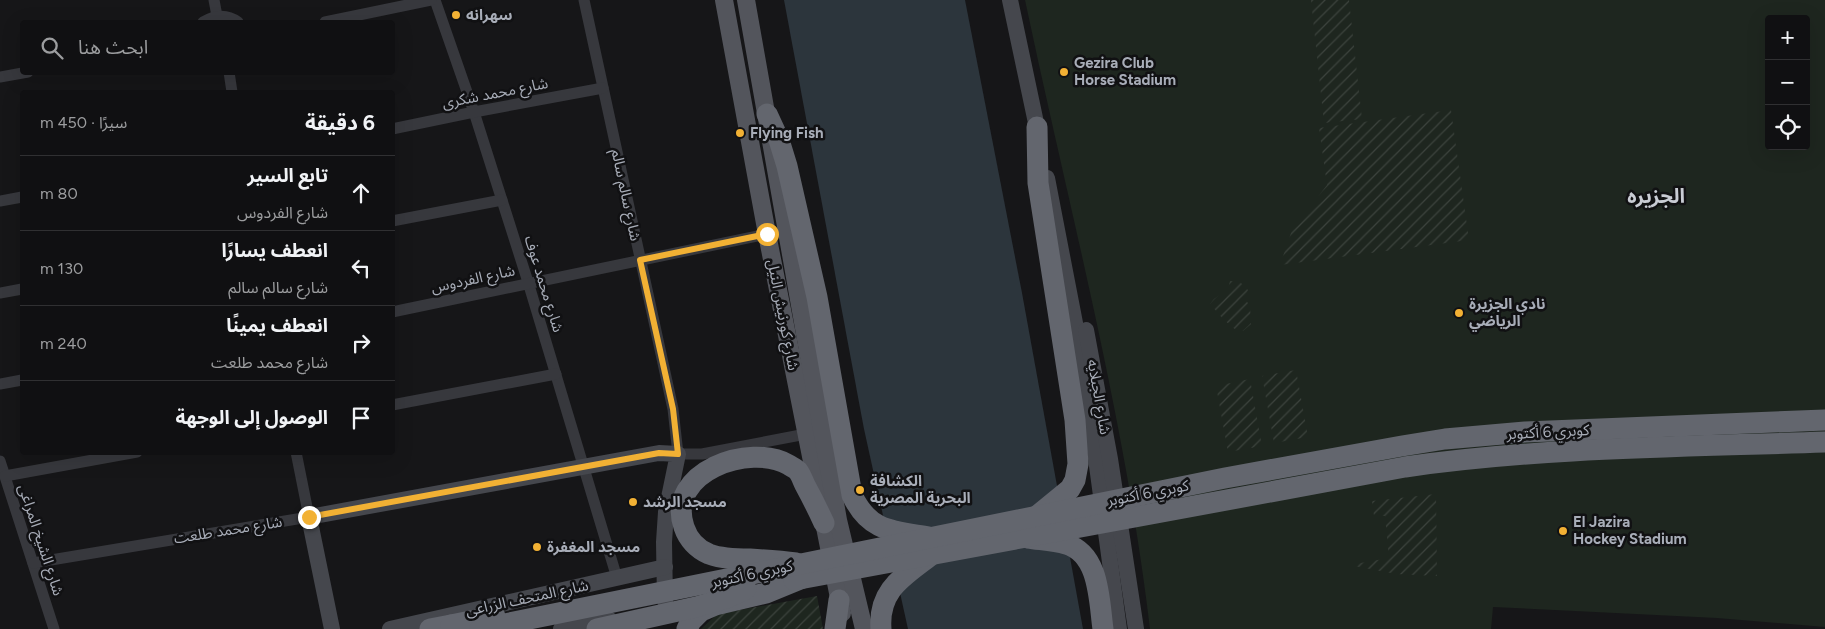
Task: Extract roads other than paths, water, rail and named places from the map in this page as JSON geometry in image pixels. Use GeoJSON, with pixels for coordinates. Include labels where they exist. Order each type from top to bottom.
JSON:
{"type":"FeatureCollection","features":[{"type":"Feature","properties":{"kind":"highway"},"geometry":{"type":"LineString","coordinates":[[767,114],[779,140],[787,166],[817,297],[852,495],[865,517],[875,524],[902,533],[930,546],[891,588],[884,600],[880,615],[882,629]]}},
{"type":"Feature","properties":{"kind":"highway"},"geometry":{"type":"LineString","coordinates":[[1037,127],[1039,193],[1078,442],[1078,464],[1075,480],[1070,489],[1037,516]]}},
{"type":"Feature","properties":{"kind":"highway","name":"كوبري 6 أكتوبر"},"geometry":{"type":"LineString","coordinates":[[538,629],[746,588],[803,571],[930,546],[1037,516],[1225,478],[1445,439],[1525,432],[1825,420]]}},
{"type":"Feature","properties":{"kind":"highway","name":"كوبري 6 أكتوبر"},"geometry":{"type":"LineString","coordinates":[[930,546],[1027,538],[1404,467],[1448,461],[1536,453],[1825,442]]}},
{"type":"Feature","properties":{"kind":"highway"},"geometry":{"type":"LineString","coordinates":[[803,571],[722,558],[700,549],[685,532],[681,510],[683,499],[694,480],[703,474],[735,459],[751,456],[768,457],[784,462],[798,471],[824,523]]}},
{"type":"Feature","properties":{"kind":"highway"},"geometry":{"type":"LineString","coordinates":[[1027,538],[1068,545],[1084,556],[1092,566],[1096,581],[1103,629]]}},
{"type":"Feature","properties":{"kind":"highway"},"geometry":{"type":"LineString","coordinates":[[440,627],[715,572],[754,569],[768,570]]}},
{"type":"Feature","properties":{"kind":"highway","name":"كوبري 6 أكتوبر"},"geometry":{"type":"LineString","coordinates":[[480,629],[768,570],[803,571]]}},
{"type":"Feature","properties":{"kind":"highway"},"geometry":{"type":"LineString","coordinates":[[687,629],[691,621],[701,611],[715,605],[766,593],[803,571]]}},
{"type":"Feature","properties":{"kind":"highway"},"geometry":{"type":"LineString","coordinates":[[598,629],[696,607],[727,598],[746,588]]}},
{"type":"Feature","properties":{"kind":"highway"},"geometry":{"type":"LineString","coordinates":[[835,629],[839,600]]}},
{"type":"Feature","properties":{"kind":"main road","name":"شارع كورنيش النيل"},"geometry":{"type":"LineString","coordinates":[[724,0],[767,234],[846,629]]}},
{"type":"Feature","properties":{"kind":"main road","name":"شارع كورنيش النيل"},"geometry":{"type":"LineString","coordinates":[[746,0],[838,520],[864,629]]}},
{"type":"Feature","properties":{"kind":"street"},"geometry":{"type":"LineString","coordinates":[[214,0],[217,16]]}},
{"type":"Feature","properties":{"kind":"street"},"geometry":{"type":"LineString","coordinates":[[335,20],[431,0]]}},
{"type":"Feature","properties":{"kind":"street","name":"شارع محمد عوف"},"geometry":{"type":"LineString","coordinates":[[435,0],[474,112],[528,282],[617,578]]}},
{"type":"Feature","properties":{"kind":"street","name":"شارع سالم سالم"},"geometry":{"type":"LineString","coordinates":[[584,0],[673,409],[678,454],[666,512],[664,542],[665,610]]}},
{"type":"Feature","properties":{"kind":"street","name":"شارع الجبلايه"},"geometry":{"type":"LineString","coordinates":[[1010,0],[1037,127],[1076,333],[1095,451],[1119,629]]}},
{"type":"Feature","properties":{"kind":"street"},"geometry":{"type":"LineString","coordinates":[[208,20],[217,16],[233,20]]}},
{"type":"Feature","properties":{"kind":"street"},"geometry":{"type":"LineString","coordinates":[[0,77],[20,73]]}},
{"type":"Feature","properties":{"kind":"street"},"geometry":{"type":"LineString","coordinates":[[228,75],[232,90]]}},
{"type":"Feature","properties":{"kind":"street","name":"شارع محمد شكرى"},"geometry":{"type":"LineString","coordinates":[[395,128],[603,88]]}},
{"type":"Feature","properties":{"kind":"street","name":"شارع الجبلايه"},"geometry":{"type":"LineString","coordinates":[[1045,169],[1052,180],[1090,348],[1110,459],[1136,629]]}},
{"type":"Feature","properties":{"kind":"street"},"geometry":{"type":"LineString","coordinates":[[0,201],[20,197]]}},
{"type":"Feature","properties":{"kind":"street"},"geometry":{"type":"LineString","coordinates":[[395,220],[502,200]]}},
{"type":"Feature","properties":{"kind":"street","name":"شارع الفردوس"},"geometry":{"type":"LineString","coordinates":[[395,311],[528,282],[767,234]]}},
{"type":"Feature","properties":{"kind":"street"},"geometry":{"type":"LineString","coordinates":[[0,294],[20,289]]}},
{"type":"Feature","properties":{"kind":"street"},"geometry":{"type":"LineString","coordinates":[[395,404],[556,374]]}},
{"type":"Feature","properties":{"kind":"street"},"geometry":{"type":"LineString","coordinates":[[0,384],[20,380]]}},
{"type":"Feature","properties":{"kind":"street","name":"شارع محمد طلعت"},"geometry":{"type":"LineString","coordinates":[[33,563],[309,517],[659,453],[702,454],[806,434]]}},
{"type":"Feature","properties":{"kind":"street"},"geometry":{"type":"LineString","coordinates":[[5,476],[120,455]]}},
{"type":"Feature","properties":{"kind":"street"},"geometry":{"type":"LineString","coordinates":[[297,455],[332,629]]}},
{"type":"Feature","properties":{"kind":"street","name":"شارع الشيخ المراغى"},"geometry":{"type":"LineString","coordinates":[[0,461],[54,629]]}},
{"type":"Feature","properties":{"kind":"street","name":"شارع المتحف الزراعى"},"geometry":{"type":"LineString","coordinates":[[390,629],[665,568]]}},
{"type":"Feature","properties":{"kind":"street"},"geometry":{"type":"LineString","coordinates":[[561,629],[665,610],[666,629]]}},
{"type":"Feature","properties":{"kind":"place","name":"سهرانه"},"geometry":{"type":"Point","coordinates":[456,15]}},
{"type":"Feature","properties":{"kind":"place","name":"Gezira Club Horse Stadium"},"geometry":{"type":"Point","coordinates":[1064,72]}},
{"type":"Feature","properties":{"kind":"place","name":"Flying Fish"},"geometry":{"type":"Point","coordinates":[740,133]}},
{"type":"Feature","properties":{"kind":"place","name":"نادي الجزيرة الرياضي"},"geometry":{"type":"Point","coordinates":[1459,313]}},
{"type":"Feature","properties":{"kind":"place","name":"الكشافة البحرية المصرية"},"geometry":{"type":"Point","coordinates":[860,490]}},
{"type":"Feature","properties":{"kind":"place","name":"مسجد الرشد"},"geometry":{"type":"Point","coordinates":[633,502]}},
{"type":"Feature","properties":{"kind":"place","name":"El Jazira Hockey Stadium"},"geometry":{"type":"Point","coordinates":[1563,531]}},
{"type":"Feature","properties":{"kind":"place","name":"مسجد المغفرة"},"geometry":{"type":"Point","coordinates":[537,547]}},
{"type":"Feature","properties":{"kind":"district","name":"الجزيره"},"geometry":{"type":"Point","coordinates":[1656,196]}}]}
